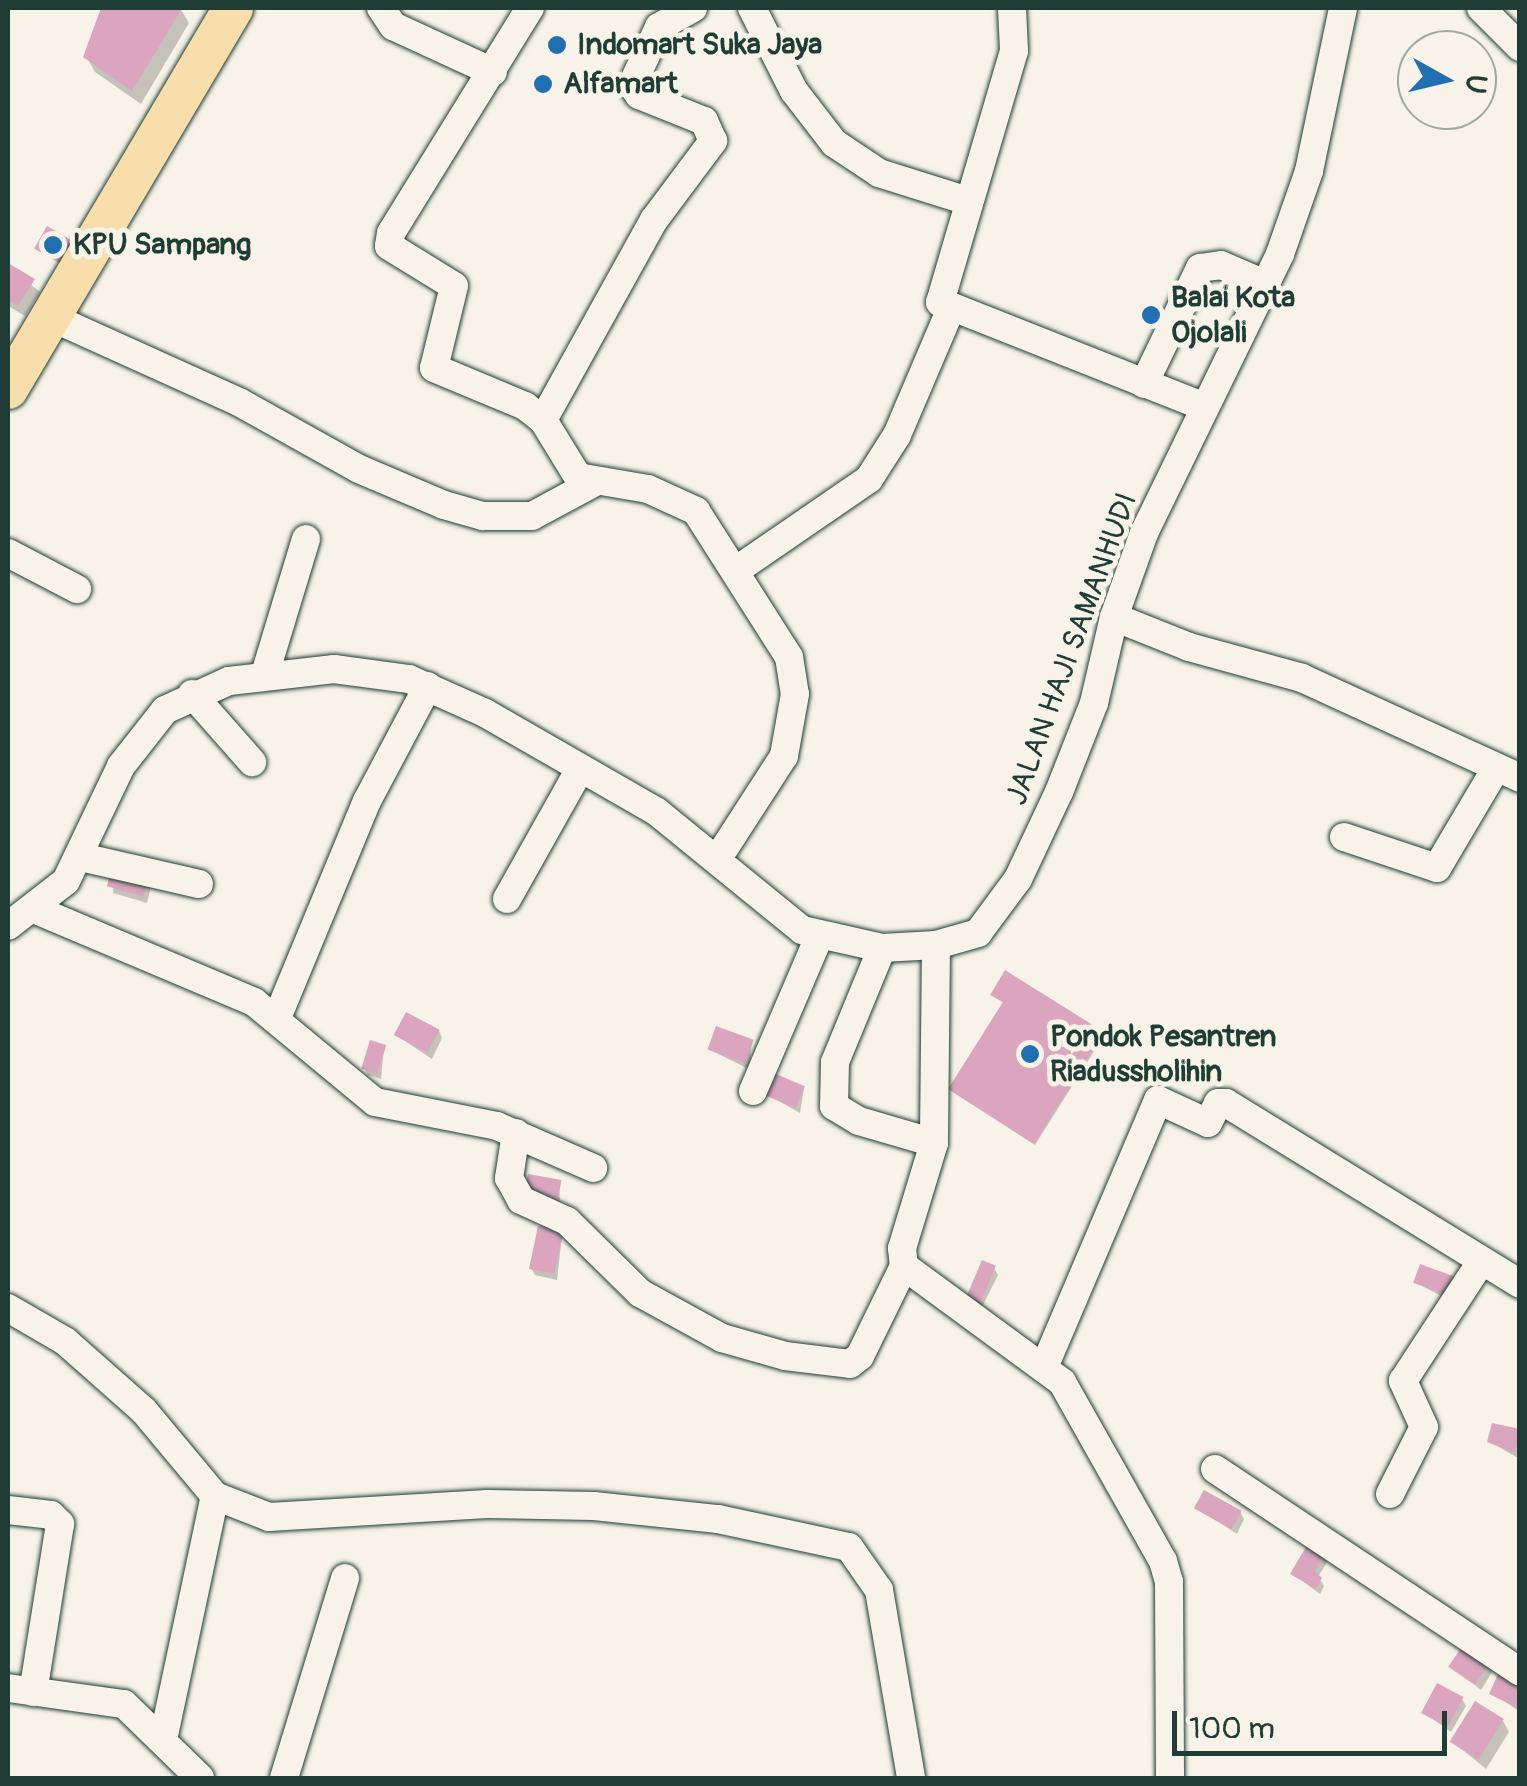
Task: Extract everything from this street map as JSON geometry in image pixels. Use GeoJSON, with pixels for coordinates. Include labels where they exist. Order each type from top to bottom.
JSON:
{"type":"FeatureCollection","features":[{"type":"Feature","properties":{"kind":"highway"},"geometry":{"type":"LineString","coordinates":[[8,389],[234,8]]}},
{"type":"Feature","properties":{"kind":"street"},"geometry":{"type":"LineString","coordinates":[[381,8],[393,26],[493,72]]}},
{"type":"Feature","properties":{"kind":"street"},"geometry":{"type":"LineString","coordinates":[[530,8],[390,233],[389,246],[454,286],[434,368],[508,396],[543,420],[569,469],[597,482],[684,502],[738,569],[789,657],[795,694],[784,756],[718,858]]}},
{"type":"Feature","properties":{"kind":"street"},"geometry":{"type":"LineString","coordinates":[[543,420],[654,220],[712,141],[704,121],[638,95],[632,86],[659,27],[693,8]]}},
{"type":"Feature","properties":{"kind":"street"},"geometry":{"type":"LineString","coordinates":[[752,8],[794,91],[834,143],[879,173],[968,201]]}},
{"type":"Feature","properties":{"kind":"street"},"geometry":{"type":"LineString","coordinates":[[1012,8],[1014,51],[940,294],[950,311],[1203,406]]}},
{"type":"Feature","properties":{"kind":"street","name":"JALAN HAJI SAMANHUDI"},"geometry":{"type":"LineString","coordinates":[[8,926],[53,896],[81,858],[128,754],[166,710],[192,694],[266,674],[358,670],[428,686],[657,812],[718,858],[760,902],[819,936],[882,948],[936,945],[978,933],[1018,879],[1078,746],[1114,618],[1203,406],[1266,284],[1308,170],[1344,8]]}},
{"type":"Feature","properties":{"kind":"street"},"geometry":{"type":"LineString","coordinates":[[1481,8],[1520,47]]}},
{"type":"Feature","properties":{"kind":"street"},"geometry":{"type":"LineString","coordinates":[[1144,384],[1200,268],[1221,265],[1266,284]]}},
{"type":"Feature","properties":{"kind":"street"},"geometry":{"type":"LineString","coordinates":[[738,569],[868,479],[897,435],[950,311]]}},
{"type":"Feature","properties":{"kind":"street"},"geometry":{"type":"LineString","coordinates":[[52,318],[239,402],[359,468],[444,506],[483,516],[532,516],[597,482]]}},
{"type":"Feature","properties":{"kind":"street"},"geometry":{"type":"LineString","coordinates":[[266,674],[306,539]]}},
{"type":"Feature","properties":{"kind":"street"},"geometry":{"type":"LineString","coordinates":[[8,553],[76,588]]}},
{"type":"Feature","properties":{"kind":"street"},"geometry":{"type":"LineString","coordinates":[[1114,618],[1302,678],[1508,774],[1437,868],[1344,836]]}},
{"type":"Feature","properties":{"kind":"street"},"geometry":{"type":"LineString","coordinates":[[276,1018],[368,801],[428,686]]}},
{"type":"Feature","properties":{"kind":"street"},"geometry":{"type":"LineString","coordinates":[[192,694],[252,762]]}},
{"type":"Feature","properties":{"kind":"street"},"geometry":{"type":"LineString","coordinates":[[508,899],[580,768]]}},
{"type":"Feature","properties":{"kind":"street"},"geometry":{"type":"LineString","coordinates":[[81,858],[198,884]]}},
{"type":"Feature","properties":{"kind":"street"},"geometry":{"type":"LineString","coordinates":[[34,909],[225,987],[276,1018],[375,1102],[516,1132],[593,1168]]}},
{"type":"Feature","properties":{"kind":"street"},"geometry":{"type":"LineString","coordinates":[[753,1091],[819,936]]}},
{"type":"Feature","properties":{"kind":"street"},"geometry":{"type":"LineString","coordinates":[[516,1132],[509,1178],[521,1200],[567,1221],[640,1293],[722,1338],[804,1360],[850,1364],[860,1356],[904,1266],[902,1248],[934,1142],[936,945]]}},
{"type":"Feature","properties":{"kind":"street"},"geometry":{"type":"LineString","coordinates":[[882,948],[835,1062],[834,1106],[860,1121],[934,1142]]}},
{"type":"Feature","properties":{"kind":"street"},"geometry":{"type":"LineString","coordinates":[[1046,1365],[1158,1100],[1208,1123],[1218,1104],[1226,1104],[1520,1284]]}},
{"type":"Feature","properties":{"kind":"street"},"geometry":{"type":"LineString","coordinates":[[1390,1494],[1424,1427],[1403,1381],[1480,1262]]}},
{"type":"Feature","properties":{"kind":"street"},"geometry":{"type":"LineString","coordinates":[[904,1266],[931,1292],[1046,1365],[1076,1400],[1163,1561],[1169,1582],[1170,1778]]}},
{"type":"Feature","properties":{"kind":"street"},"geometry":{"type":"LineString","coordinates":[[8,1308],[65,1341],[144,1411],[215,1496],[269,1518],[299,1520],[488,1504],[594,1506],[718,1519],[838,1542],[866,1564],[879,1590],[911,1778]]}},
{"type":"Feature","properties":{"kind":"street"},"geometry":{"type":"LineString","coordinates":[[1215,1469],[1520,1672]]}},
{"type":"Feature","properties":{"kind":"street"},"geometry":{"type":"LineString","coordinates":[[163,1740],[215,1496]]}},
{"type":"Feature","properties":{"kind":"street"},"geometry":{"type":"LineString","coordinates":[[8,1510],[52,1514],[60,1524],[20,1690],[124,1704],[200,1778]]}},
{"type":"Feature","properties":{"kind":"street"},"geometry":{"type":"LineString","coordinates":[[284,1778],[344,1578]]}},
{"type":"Feature","properties":{"kind":"building"},"geometry":{"type":"Polygon","coordinates":[[[101,8],[182,8],[132,91],[83,57],[101,8]]]}},
{"type":"Feature","properties":{"kind":"building","name":"KPU Sampang"},"geometry":{"type":"Polygon","coordinates":[[[47,226],[73,241],[60,264],[34,249],[47,226]]]}},
{"type":"Feature","properties":{"kind":"building"},"geometry":{"type":"Polygon","coordinates":[[[8,263],[35,279],[18,306],[8,300],[8,263]]]}},
{"type":"Feature","properties":{"kind":"building"},"geometry":{"type":"Polygon","coordinates":[[[112,867],[149,877],[144,896],[107,886],[112,867]]]}},
{"type":"Feature","properties":{"kind":"building","name":"Pondok Pesantren Riadussholihin"},"geometry":{"type":"Polygon","coordinates":[[[1005,970],[1104,1032],[1034,1144],[948,1089],[1003,1002],[990,995],[1005,970]]]}},
{"type":"Feature","properties":{"kind":"building"},"geometry":{"type":"Polygon","coordinates":[[[406,1012],[440,1030],[427,1053],[394,1035],[406,1012]]]}},
{"type":"Feature","properties":{"kind":"building"},"geometry":{"type":"Polygon","coordinates":[[[716,1026],[754,1040],[745,1063],[707,1049],[716,1026]]]}},
{"type":"Feature","properties":{"kind":"building"},"geometry":{"type":"Polygon","coordinates":[[[370,1040],[386,1045],[377,1074],[361,1069],[370,1040]]]}},
{"type":"Feature","properties":{"kind":"building"},"geometry":{"type":"Polygon","coordinates":[[[769,1071],[805,1086],[796,1108],[760,1093],[769,1071]]]}},
{"type":"Feature","properties":{"kind":"building"},"geometry":{"type":"Polygon","coordinates":[[[528,1174],[561,1180],[558,1198],[525,1192],[528,1174]]]}},
{"type":"Feature","properties":{"kind":"building"},"geometry":{"type":"Polygon","coordinates":[[[565,1225],[554,1274],[529,1269],[538,1226],[565,1225]]]}},
{"type":"Feature","properties":{"kind":"building"},"geometry":{"type":"Polygon","coordinates":[[[982,1260],[996,1266],[976,1312],[962,1306],[982,1260]]]}},
{"type":"Feature","properties":{"kind":"building"},"geometry":{"type":"Polygon","coordinates":[[[1420,1264],[1459,1278],[1452,1297],[1413,1283],[1420,1264]]]}},
{"type":"Feature","properties":{"kind":"building"},"geometry":{"type":"Polygon","coordinates":[[[1492,1423],[1520,1429],[1515,1453],[1487,1442],[1492,1423]]]}},
{"type":"Feature","properties":{"kind":"building"},"geometry":{"type":"Polygon","coordinates":[[[1204,1490],[1242,1511],[1231,1529],[1194,1508],[1204,1490]]]}},
{"type":"Feature","properties":{"kind":"building"},"geometry":{"type":"Polygon","coordinates":[[[1310,1540],[1327,1550],[1315,1571],[1322,1578],[1316,1589],[1290,1574],[1310,1540]]]}},
{"type":"Feature","properties":{"kind":"building"},"geometry":{"type":"Polygon","coordinates":[[[1465,1642],[1492,1660],[1475,1685],[1448,1667],[1465,1642]]]}},
{"type":"Feature","properties":{"kind":"building"},"geometry":{"type":"Polygon","coordinates":[[[1498,1674],[1520,1684],[1520,1709],[1489,1694],[1498,1674]]]}},
{"type":"Feature","properties":{"kind":"building"},"geometry":{"type":"Polygon","coordinates":[[[1437,1683],[1463,1697],[1448,1727],[1421,1713],[1437,1683]]]}},
{"type":"Feature","properties":{"kind":"building"},"geometry":{"type":"Polygon","coordinates":[[[1475,1701],[1504,1719],[1478,1760],[1450,1742],[1475,1701]]]}},
{"type":"Feature","properties":{"kind":"place","name":"Indomart Suka Jaya"},"geometry":{"type":"Point","coordinates":[557,45]}},
{"type":"Feature","properties":{"kind":"place","name":"Alfamart"},"geometry":{"type":"Point","coordinates":[543,84]}},
{"type":"Feature","properties":{"kind":"place","name":"KPU Sampang"},"geometry":{"type":"Point","coordinates":[53,245]}},
{"type":"Feature","properties":{"kind":"place","name":"Balai Kota Ojolali"},"geometry":{"type":"Point","coordinates":[1151,315]}},
{"type":"Feature","properties":{"kind":"place","name":"Pondok Pesantren Riadussholihin"},"geometry":{"type":"Point","coordinates":[1030,1054]}}]}
